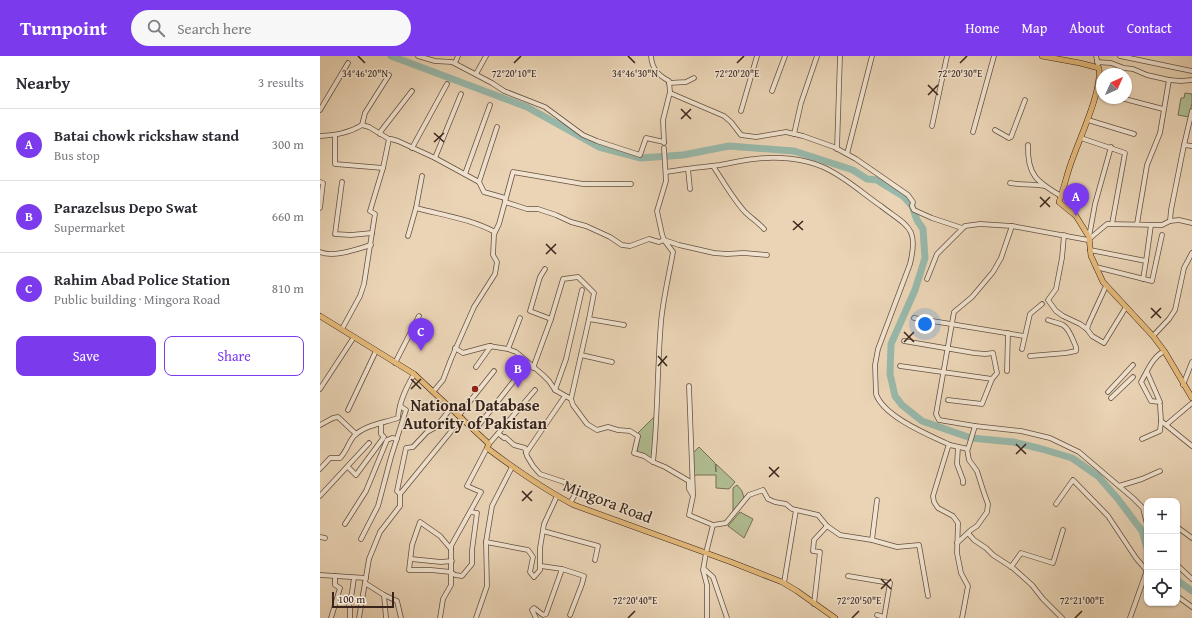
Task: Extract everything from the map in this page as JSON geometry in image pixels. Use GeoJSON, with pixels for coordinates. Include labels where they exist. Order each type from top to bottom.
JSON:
{"type":"FeatureCollection","features":[{"type":"Feature","properties":{"kind":"main road"},"geometry":{"type":"LineString","coordinates":[[1042,56],[1098,65],[1098,68]]}},
{"type":"Feature","properties":{"kind":"main road"},"geometry":{"type":"LineString","coordinates":[[1096,92],[1088,120],[1070,166],[1059,202],[1076,216],[1089,238],[1093,262],[1106,286],[1153,336],[1164,351],[1192,398]]}},
{"type":"Feature","properties":{"kind":"main road","name":"Mingora Road"},"geometry":{"type":"LineString","coordinates":[[320,316],[414,374],[475,430],[488,446],[512,467],[536,484],[570,503],[744,566],[784,583],[835,618]]}},
{"type":"Feature","properties":{"kind":"street"},"geometry":{"type":"LineString","coordinates":[[418,56],[455,63],[504,91],[545,108],[583,135],[597,141],[640,155],[646,138],[664,142]]}},
{"type":"Feature","properties":{"kind":"street"},"geometry":{"type":"LineString","coordinates":[[455,63],[458,56]]}},
{"type":"Feature","properties":{"kind":"street"},"geometry":{"type":"LineString","coordinates":[[476,74],[486,56]]}},
{"type":"Feature","properties":{"kind":"street"},"geometry":{"type":"LineString","coordinates":[[651,56],[652,64],[658,75],[669,81],[670,93],[663,120],[666,181],[658,212],[664,240],[673,252],[661,320],[657,378],[656,428],[652,462]]}},
{"type":"Feature","properties":{"kind":"street"},"geometry":{"type":"LineString","coordinates":[[741,111],[757,56]]}},
{"type":"Feature","properties":{"kind":"street"},"geometry":{"type":"LineString","coordinates":[[772,91],[785,56]]}},
{"type":"Feature","properties":{"kind":"street"},"geometry":{"type":"LineString","coordinates":[[794,134],[801,103],[816,56]]}},
{"type":"Feature","properties":{"kind":"street"},"geometry":{"type":"LineString","coordinates":[[837,149],[840,56]]}},
{"type":"Feature","properties":{"kind":"street"},"geometry":{"type":"LineString","coordinates":[[848,154],[872,56]]}},
{"type":"Feature","properties":{"kind":"street"},"geometry":{"type":"LineString","coordinates":[[932,126],[947,56]]}},
{"type":"Feature","properties":{"kind":"street"},"geometry":{"type":"LineString","coordinates":[[973,132],[994,56]]}},
{"type":"Feature","properties":{"kind":"street"},"geometry":{"type":"LineString","coordinates":[[1096,56],[1098,65],[1111,63],[1124,68],[1133,69],[1147,75],[1169,80],[1181,82],[1192,80]]}},
{"type":"Feature","properties":{"kind":"street"},"geometry":{"type":"LineString","coordinates":[[1120,56],[1192,71]]}},
{"type":"Feature","properties":{"kind":"street"},"geometry":{"type":"LineString","coordinates":[[320,110],[348,63]]}},
{"type":"Feature","properties":{"kind":"street"},"geometry":{"type":"LineString","coordinates":[[320,136],[335,135],[352,131],[362,125],[365,113],[389,74]]}},
{"type":"Feature","properties":{"kind":"street"},"geometry":{"type":"LineString","coordinates":[[669,83],[686,82],[694,78]]}},
{"type":"Feature","properties":{"kind":"street"},"geometry":{"type":"LineString","coordinates":[[1137,224],[1147,165],[1160,133],[1169,80]]}},
{"type":"Feature","properties":{"kind":"street"},"geometry":{"type":"LineString","coordinates":[[412,148],[447,84]]}},
{"type":"Feature","properties":{"kind":"street"},"geometry":{"type":"LineString","coordinates":[[380,134],[412,91]]}},
{"type":"Feature","properties":{"kind":"street"},"geometry":{"type":"LineString","coordinates":[[670,93],[724,116],[731,122],[741,135],[756,137],[786,132],[848,154],[908,195],[913,202],[912,206],[914,210],[962,228]]}},
{"type":"Feature","properties":{"kind":"street"},"geometry":{"type":"LineString","coordinates":[[435,158],[461,94]]}},
{"type":"Feature","properties":{"kind":"street"},"geometry":{"type":"LineString","coordinates":[[995,130],[1009,138],[1011,137],[1025,100]]}},
{"type":"Feature","properties":{"kind":"street"},"geometry":{"type":"LineString","coordinates":[[1132,101],[1163,109]]}},
{"type":"Feature","properties":{"kind":"street"},"geometry":{"type":"LineString","coordinates":[[465,174],[490,105]]}},
{"type":"Feature","properties":{"kind":"street"},"geometry":{"type":"LineString","coordinates":[[1170,221],[1192,110]]}},
{"type":"Feature","properties":{"kind":"street"},"geometry":{"type":"LineString","coordinates":[[1088,120],[1134,134]]}},
{"type":"Feature","properties":{"kind":"street"},"geometry":{"type":"LineString","coordinates":[[362,125],[369,127],[388,140],[391,139],[398,141],[465,174],[479,182],[484,192],[505,198]]}},
{"type":"Feature","properties":{"kind":"street"},"geometry":{"type":"LineString","coordinates":[[479,182],[497,127]]}},
{"type":"Feature","properties":{"kind":"street"},"geometry":{"type":"LineString","coordinates":[[335,135],[335,164],[383,168]]}},
{"type":"Feature","properties":{"kind":"street"},"geometry":{"type":"LineString","coordinates":[[1081,138],[1125,153],[1112,224]]}},
{"type":"Feature","properties":{"kind":"street"},"geometry":{"type":"LineString","coordinates":[[342,329],[360,296],[364,284],[375,214],[370,211],[383,168],[388,140]]}},
{"type":"Feature","properties":{"kind":"street"},"geometry":{"type":"LineString","coordinates":[[1028,145],[1028,156],[1032,173],[1045,186],[1061,196]]}},
{"type":"Feature","properties":{"kind":"street"},"geometry":{"type":"LineString","coordinates":[[1184,145],[1192,146]]}},
{"type":"Feature","properties":{"kind":"street"},"geometry":{"type":"LineString","coordinates":[[1089,238],[1092,213],[1111,147]]}},
{"type":"Feature","properties":{"kind":"street"},"geometry":{"type":"LineString","coordinates":[[666,170],[713,166],[755,158],[789,159],[814,163],[839,176],[908,227],[914,238],[913,252],[878,349],[875,365],[877,398],[894,415],[914,427],[950,445],[968,448]]}},
{"type":"Feature","properties":{"kind":"street"},"geometry":{"type":"LineString","coordinates":[[713,166],[741,206],[747,213],[757,220],[764,229]]}},
{"type":"Feature","properties":{"kind":"street"},"geometry":{"type":"LineString","coordinates":[[688,169],[690,189]]}},
{"type":"Feature","properties":{"kind":"street"},"geometry":{"type":"LineString","coordinates":[[433,392],[443,380],[455,348],[474,307],[495,274],[497,262],[493,255],[495,232],[499,224],[513,172],[583,184],[631,184]]}},
{"type":"Feature","properties":{"kind":"street"},"geometry":{"type":"LineString","coordinates":[[408,236],[416,208],[422,176]]}},
{"type":"Feature","properties":{"kind":"street"},"geometry":{"type":"LineString","coordinates":[[320,182],[324,183],[320,208]]}},
{"type":"Feature","properties":{"kind":"street"},"geometry":{"type":"LineString","coordinates":[[342,182],[335,234],[351,235],[372,233]]}},
{"type":"Feature","properties":{"kind":"street"},"geometry":{"type":"LineString","coordinates":[[1010,183],[1045,186]]}},
{"type":"Feature","properties":{"kind":"street"},"geometry":{"type":"LineString","coordinates":[[505,198],[505,202],[527,209],[538,209],[571,222],[586,226],[610,237],[622,245],[630,246],[649,239],[659,242],[664,240],[714,253],[767,255]]}},
{"type":"Feature","properties":{"kind":"street"},"geometry":{"type":"LineString","coordinates":[[416,208],[485,226],[495,232]]}},
{"type":"Feature","properties":{"kind":"street"},"geometry":{"type":"LineString","coordinates":[[927,279],[936,254],[962,228],[968,225],[980,224],[1012,226],[1089,238],[1107,224],[1162,225],[1170,221],[1179,220],[1192,223]]}},
{"type":"Feature","properties":{"kind":"street"},"geometry":{"type":"LineString","coordinates":[[1143,279],[1151,225]]}},
{"type":"Feature","properties":{"kind":"street"},"geometry":{"type":"LineString","coordinates":[[1012,226],[1001,258],[993,272],[972,297],[955,310],[951,324],[936,414],[939,420],[974,427],[1021,431],[1050,438],[1079,452],[1133,498],[1144,509]]}},
{"type":"Feature","properties":{"kind":"street"},"geometry":{"type":"LineString","coordinates":[[1064,235],[1062,258],[1056,289],[1048,300],[1056,311],[1080,324],[1092,336],[1104,343],[1126,307]]}},
{"type":"Feature","properties":{"kind":"street"},"geometry":{"type":"LineString","coordinates":[[1095,267],[1152,281],[1162,235]]}},
{"type":"Feature","properties":{"kind":"street"},"geometry":{"type":"LineString","coordinates":[[320,252],[325,255],[332,255],[371,245]]}},
{"type":"Feature","properties":{"kind":"street"},"geometry":{"type":"LineString","coordinates":[[1090,250],[1146,261]]}},
{"type":"Feature","properties":{"kind":"street"},"geometry":{"type":"LineString","coordinates":[[1153,336],[1169,319],[1175,310],[1184,268],[1192,254]]}},
{"type":"Feature","properties":{"kind":"street"},"geometry":{"type":"LineString","coordinates":[[545,269],[540,277],[530,311],[551,319]]}},
{"type":"Feature","properties":{"kind":"street"},"geometry":{"type":"LineString","coordinates":[[533,368],[551,319],[563,279],[578,277],[594,293],[590,319],[571,399],[573,405],[590,427],[597,430],[608,427],[630,431],[638,436],[634,453],[644,456],[652,462],[665,467],[689,481],[689,489],[693,496]]}},
{"type":"Feature","properties":{"kind":"street"},"geometry":{"type":"LineString","coordinates":[[1087,330],[1106,286]]}},
{"type":"Feature","properties":{"kind":"street"},"geometry":{"type":"LineString","coordinates":[[555,390],[566,359],[582,290]]}},
{"type":"Feature","properties":{"kind":"street"},"geometry":{"type":"LineString","coordinates":[[1022,349],[1030,314],[1042,304]]}},
{"type":"Feature","properties":{"kind":"street"},"geometry":{"type":"LineString","coordinates":[[395,363],[419,316]]}},
{"type":"Feature","properties":{"kind":"street"},"geometry":{"type":"LineString","coordinates":[[508,349],[520,318]]}},
{"type":"Feature","properties":{"kind":"street"},"geometry":{"type":"LineString","coordinates":[[914,318],[1024,336]]}},
{"type":"Feature","properties":{"kind":"street"},"geometry":{"type":"LineString","coordinates":[[590,319],[624,325]]}},
{"type":"Feature","properties":{"kind":"street"},"geometry":{"type":"LineString","coordinates":[[1030,356],[1066,353],[1076,350],[1068,329],[1064,325],[1048,320]]}},
{"type":"Feature","properties":{"kind":"street"},"geometry":{"type":"LineString","coordinates":[[1007,371],[1006,360],[1008,352],[1008,333]]}},
{"type":"Feature","properties":{"kind":"street"},"geometry":{"type":"LineString","coordinates":[[320,389],[354,337]]}},
{"type":"Feature","properties":{"kind":"street"},"geometry":{"type":"LineString","coordinates":[[904,341],[974,353],[993,353],[996,373],[982,404],[948,400]]}},
{"type":"Feature","properties":{"kind":"street"},"geometry":{"type":"LineString","coordinates":[[455,348],[463,353],[491,346],[508,349],[521,356],[533,368],[543,374],[550,381],[555,390],[571,399]]}},
{"type":"Feature","properties":{"kind":"street"},"geometry":{"type":"LineString","coordinates":[[476,367],[491,346]]}},
{"type":"Feature","properties":{"kind":"street"},"geometry":{"type":"LineString","coordinates":[[348,410],[376,351]]}},
{"type":"Feature","properties":{"kind":"street"},"geometry":{"type":"LineString","coordinates":[[1146,372],[1160,402],[1151,401],[1141,382],[1146,372],[1157,355],[1164,351]]}},
{"type":"Feature","properties":{"kind":"street"},"geometry":{"type":"LineString","coordinates":[[581,355],[612,362]]}},
{"type":"Feature","properties":{"kind":"street"},"geometry":{"type":"LineString","coordinates":[[1183,385],[1192,362]]}},
{"type":"Feature","properties":{"kind":"street"},"geometry":{"type":"LineString","coordinates":[[475,430],[528,363]]}},
{"type":"Feature","properties":{"kind":"street"},"geometry":{"type":"LineString","coordinates":[[1108,392],[1133,365]]}},
{"type":"Feature","properties":{"kind":"street"},"geometry":{"type":"LineString","coordinates":[[900,366],[992,379]]}},
{"type":"Feature","properties":{"kind":"street"},"geometry":{"type":"LineString","coordinates":[[400,494],[494,371]]}},
{"type":"Feature","properties":{"kind":"street"},"geometry":{"type":"LineString","coordinates":[[320,468],[330,458],[340,458],[345,453],[353,437],[364,428],[398,418],[404,391],[414,374]]}},
{"type":"Feature","properties":{"kind":"street"},"geometry":{"type":"LineString","coordinates":[[1111,398],[1133,378]]}},
{"type":"Feature","properties":{"kind":"street"},"geometry":{"type":"LineString","coordinates":[[689,386],[693,496],[689,515],[713,526],[726,523],[749,495],[763,490],[768,499],[786,504],[792,509],[818,515],[827,526],[840,535],[872,540],[897,547],[918,546],[928,596]]}},
{"type":"Feature","properties":{"kind":"street"},"geometry":{"type":"LineString","coordinates":[[440,618],[443,599],[451,585],[451,549],[481,492],[467,486],[488,446],[535,390]]}},
{"type":"Feature","properties":{"kind":"street"},"geometry":{"type":"LineString","coordinates":[[526,453],[565,396]]}},
{"type":"Feature","properties":{"kind":"street"},"geometry":{"type":"LineString","coordinates":[[1166,425],[1192,403]]}},
{"type":"Feature","properties":{"kind":"street"},"geometry":{"type":"LineString","coordinates":[[1142,439],[1160,431],[1160,405]]}},
{"type":"Feature","properties":{"kind":"street"},"geometry":{"type":"LineString","coordinates":[[361,539],[378,506],[406,410],[400,406]]}},
{"type":"Feature","properties":{"kind":"street"},"geometry":{"type":"LineString","coordinates":[[359,618],[369,559],[380,532],[400,506],[400,494],[397,491],[406,448],[413,447],[427,432],[436,427],[451,408]]}},
{"type":"Feature","properties":{"kind":"street"},"geometry":{"type":"LineString","coordinates":[[320,425],[338,417],[356,434]]}},
{"type":"Feature","properties":{"kind":"street"},"geometry":{"type":"LineString","coordinates":[[1161,420],[1192,446]]}},
{"type":"Feature","properties":{"kind":"street"},"geometry":{"type":"LineString","coordinates":[[348,467],[356,475],[384,437],[381,434],[381,423]]}},
{"type":"Feature","properties":{"kind":"street"},"geometry":{"type":"LineString","coordinates":[[957,543],[977,526],[987,512],[988,504],[977,471],[969,460],[968,448],[974,427]]}},
{"type":"Feature","properties":{"kind":"street"},"geometry":{"type":"LineString","coordinates":[[499,434],[514,445],[525,448],[533,466],[540,474],[564,482],[576,493],[570,503]]}},
{"type":"Feature","properties":{"kind":"street"},"geometry":{"type":"LineString","coordinates":[[345,524],[366,491],[387,440],[392,438],[397,439]]}},
{"type":"Feature","properties":{"kind":"street"},"geometry":{"type":"LineString","coordinates":[[320,496],[369,443]]}},
{"type":"Feature","properties":{"kind":"street"},"geometry":{"type":"LineString","coordinates":[[950,445],[948,447],[932,496],[938,508],[953,516],[958,523],[957,553],[961,573],[968,586],[962,618]]}},
{"type":"Feature","properties":{"kind":"street"},"geometry":{"type":"LineString","coordinates":[[958,446],[957,464],[963,480],[962,483]]}},
{"type":"Feature","properties":{"kind":"street"},"geometry":{"type":"LineString","coordinates":[[476,618],[487,586],[486,542],[492,506],[512,467]]}},
{"type":"Feature","properties":{"kind":"street"},"geometry":{"type":"LineString","coordinates":[[1119,486],[1142,479],[1160,471]]}},
{"type":"Feature","properties":{"kind":"street"},"geometry":{"type":"LineString","coordinates":[[1056,504],[1073,480],[1108,516],[1136,558],[1146,570]]}},
{"type":"Feature","properties":{"kind":"street"},"geometry":{"type":"LineString","coordinates":[[486,542],[528,550],[534,557],[530,572],[534,578],[541,566],[540,548],[543,531],[549,512],[557,496]]}},
{"type":"Feature","properties":{"kind":"street"},"geometry":{"type":"LineString","coordinates":[[872,540],[877,500]]}},
{"type":"Feature","properties":{"kind":"street"},"geometry":{"type":"LineString","coordinates":[[784,583],[796,510]]}},
{"type":"Feature","properties":{"kind":"street"},"geometry":{"type":"LineString","coordinates":[[451,549],[440,536],[420,522],[412,545],[409,570],[451,572],[462,576],[472,564],[472,550],[477,513],[471,512]]}},
{"type":"Feature","properties":{"kind":"street"},"geometry":{"type":"LineString","coordinates":[[706,618],[707,585],[704,569],[706,553],[713,526]]}},
{"type":"Feature","properties":{"kind":"street"},"geometry":{"type":"LineString","coordinates":[[814,604],[820,552],[813,551],[814,540],[827,526]]}},
{"type":"Feature","properties":{"kind":"street"},"geometry":{"type":"LineString","coordinates":[[1180,529],[1192,538]]}},
{"type":"Feature","properties":{"kind":"street"},"geometry":{"type":"LineString","coordinates":[[1010,567],[1020,553],[1053,562],[1064,530]]}},
{"type":"Feature","properties":{"kind":"street"},"geometry":{"type":"LineString","coordinates":[[543,531],[598,546],[595,560]]}},
{"type":"Feature","properties":{"kind":"street"},"geometry":{"type":"LineString","coordinates":[[968,533],[974,540],[1032,584],[1043,599],[1062,618]]}},
{"type":"Feature","properties":{"kind":"street"},"geometry":{"type":"LineString","coordinates":[[411,559],[441,562],[452,561]]}},
{"type":"Feature","properties":{"kind":"street"},"geometry":{"type":"LineString","coordinates":[[541,566],[562,569],[584,576],[570,615]]}},
{"type":"Feature","properties":{"kind":"street"},"geometry":{"type":"LineString","coordinates":[[1180,568],[1192,579]]}},
{"type":"Feature","properties":{"kind":"street"},"geometry":{"type":"LineString","coordinates":[[536,618],[532,610],[534,608],[543,615],[546,614],[562,569]]}},
{"type":"Feature","properties":{"kind":"street"},"geometry":{"type":"LineString","coordinates":[[704,569],[713,577],[727,618]]}},
{"type":"Feature","properties":{"kind":"street"},"geometry":{"type":"LineString","coordinates":[[320,575],[354,578],[365,581],[384,595],[397,601],[401,618]]}},
{"type":"Feature","properties":{"kind":"street"},"geometry":{"type":"LineString","coordinates":[[331,618],[340,588],[335,585],[335,576]]}},
{"type":"Feature","properties":{"kind":"street"},"geometry":{"type":"LineString","coordinates":[[848,576],[890,583],[884,618],[877,616]]}},
{"type":"Feature","properties":{"kind":"street"},"geometry":{"type":"LineString","coordinates":[[350,618],[349,605],[354,578]]}},
{"type":"Feature","properties":{"kind":"street"},"geometry":{"type":"LineString","coordinates":[[1130,618],[1144,579]]}},
{"type":"Feature","properties":{"kind":"street"},"geometry":{"type":"LineString","coordinates":[[384,595],[386,618]]}},
{"type":"Feature","properties":{"kind":"street"},"geometry":{"type":"LineString","coordinates":[[1180,598],[1192,607]]}},
{"type":"Feature","properties":{"kind":"green space"},"geometry":{"type":"Polygon","coordinates":[[[1185,93],[1192,94],[1189,117],[1178,115],[1181,98],[1184,98],[1185,93]]]}},
{"type":"Feature","properties":{"kind":"green space"},"geometry":{"type":"Polygon","coordinates":[[[655,416],[652,460],[645,454],[637,452],[640,436],[638,433],[655,416]]]}},
{"type":"Feature","properties":{"kind":"green space"},"geometry":{"type":"Polygon","coordinates":[[[699,447],[715,463],[716,472],[716,464],[735,482],[729,489],[716,488],[716,475],[696,475],[694,477],[693,453],[699,447]]]}},
{"type":"Feature","properties":{"kind":"green space"},"geometry":{"type":"Polygon","coordinates":[[[737,485],[742,491],[744,498],[733,511],[733,488],[737,485]]]}},
{"type":"Feature","properties":{"kind":"green space"},"geometry":{"type":"Polygon","coordinates":[[[740,512],[753,519],[744,538],[728,526],[740,512]]]}},
{"type":"Feature","properties":{"kind":"waterway"},"geometry":{"type":"LineString","coordinates":[[391,56],[527,107],[599,147],[641,158],[683,155],[729,146],[794,151],[853,170],[867,179],[877,180],[903,196],[912,206],[917,220],[923,229],[925,258],[915,290],[891,344],[890,374],[895,396],[902,405],[922,421],[971,438],[1013,442],[1072,458],[1098,476],[1118,499],[1142,531],[1144,538]]}},
{"type":"Feature","properties":{"kind":"waterway"},"geometry":{"type":"LineString","coordinates":[[1180,582],[1192,591]]}},
{"type":"Feature","properties":{"kind":"place","name":"Batai chowk rickshaw stand"},"geometry":{"type":"Point","coordinates":[1076,216]}},
{"type":"Feature","properties":{"kind":"place","name":"Rahim Abad Police Station"},"geometry":{"type":"Point","coordinates":[421,351]}},
{"type":"Feature","properties":{"kind":"place","name":"Parazelsus Depo Swat"},"geometry":{"type":"Point","coordinates":[518,388]}},
{"type":"Feature","properties":{"kind":"place","name":"National Database Autority of Pakistan"},"geometry":{"type":"Point","coordinates":[475,389]}}]}
